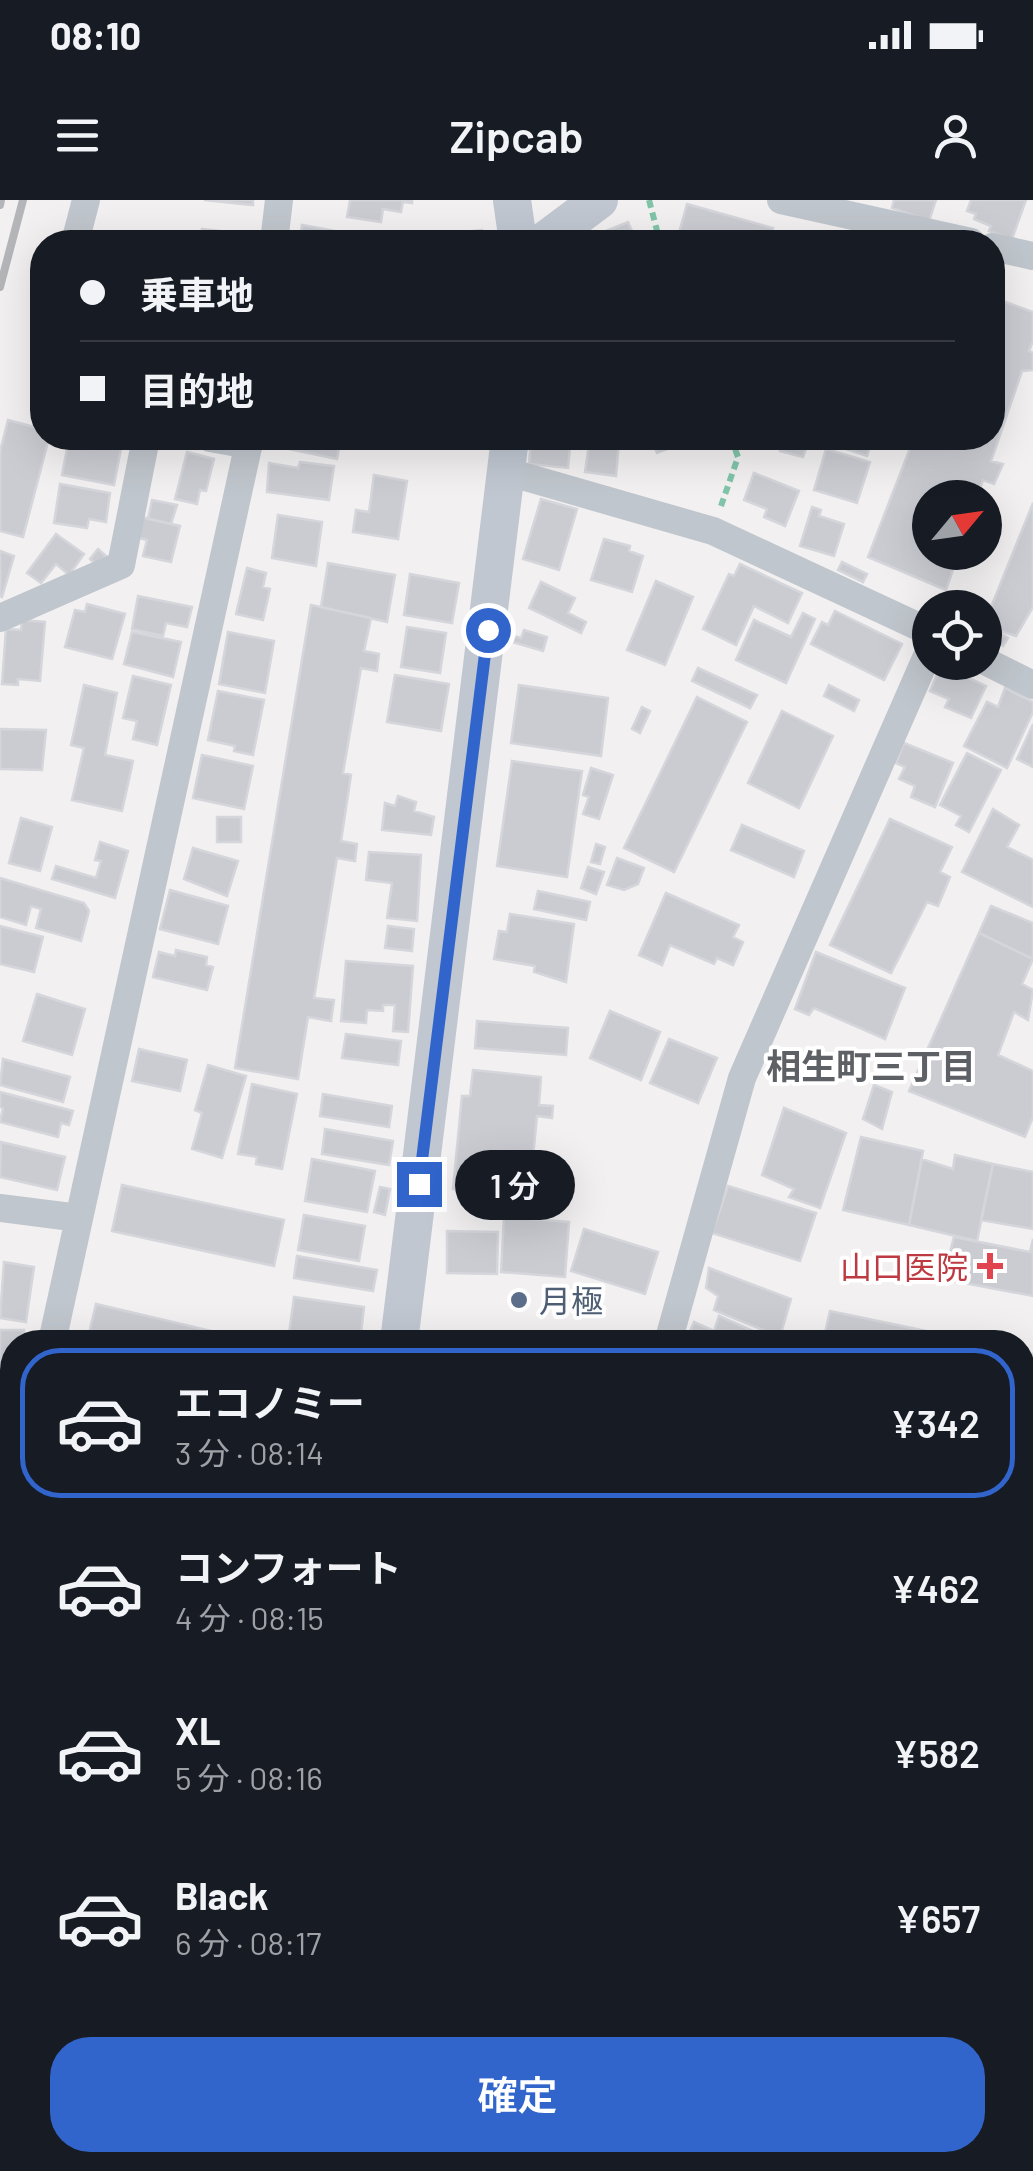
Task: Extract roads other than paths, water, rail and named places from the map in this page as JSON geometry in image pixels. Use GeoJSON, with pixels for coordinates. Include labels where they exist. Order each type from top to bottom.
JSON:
{"type":"FeatureCollection","features":[{"type":"Feature","properties":{"kind":"street"},"geometry":{"type":"LineString","coordinates":[[79,230],[86,200]]}},
{"type":"Feature","properties":{"kind":"street"},"geometry":{"type":"LineString","coordinates":[[275,230],[279,200]]}},
{"type":"Feature","properties":{"kind":"street"},"geometry":{"type":"LineString","coordinates":[[512,200],[516,230]]}},
{"type":"Feature","properties":{"kind":"street"},"geometry":{"type":"LineString","coordinates":[[559,230],[599,200]]}},
{"type":"Feature","properties":{"kind":"street"},"geometry":{"type":"LineString","coordinates":[[781,200],[916,230]]}},
{"type":"Feature","properties":{"kind":"street"},"geometry":{"type":"LineString","coordinates":[[1005,251],[1033,256]]}},
{"type":"Feature","properties":{"kind":"street"},"geometry":{"type":"LineString","coordinates":[[0,618],[121,565],[144,450]]}},
{"type":"Feature","properties":{"kind":"street"},"geometry":{"type":"LineString","coordinates":[[55,1330],[248,450]]}},
{"type":"Feature","properties":{"kind":"street"},"geometry":{"type":"LineString","coordinates":[[400,1330],[509,455],[713,530],[912,624]]}},
{"type":"Feature","properties":{"kind":"street"},"geometry":{"type":"LineString","coordinates":[[1002,669],[1033,685]]}},
{"type":"Feature","properties":{"kind":"street"},"geometry":{"type":"LineString","coordinates":[[671,1330],[742,1078],[916,680]]}},
{"type":"Feature","properties":{"kind":"street"},"geometry":{"type":"LineString","coordinates":[[0,1208],[80,1218]]}},
{"type":"Feature","properties":{"kind":"railway"},"geometry":{"type":"LineString","coordinates":[[0,205],[1,200]]}},
{"type":"Feature","properties":{"kind":"railway"},"geometry":{"type":"LineString","coordinates":[[0,287],[23,200]]}},
{"type":"Feature","properties":{"kind":"place","name":"山口医院"},"geometry":{"type":"Point","coordinates":[990,1266]}},
{"type":"Feature","properties":{"kind":"place","name":"月極"},"geometry":{"type":"Point","coordinates":[519,1300]}},
{"type":"Feature","properties":{"kind":"district","name":"相生町三丁目"},"geometry":{"type":"Point","coordinates":[871,1065]}}]}
